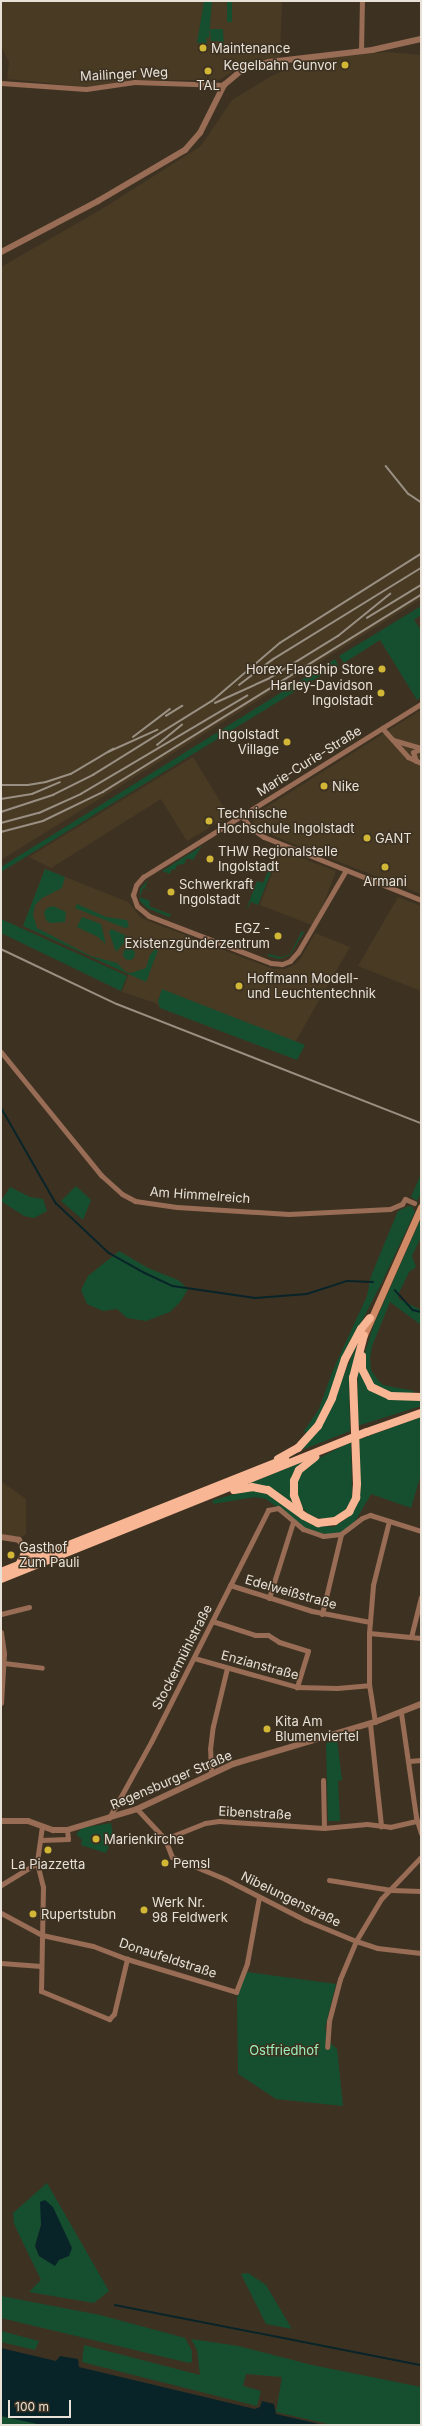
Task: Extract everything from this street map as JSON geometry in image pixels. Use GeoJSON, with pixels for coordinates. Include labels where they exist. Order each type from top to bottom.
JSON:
{"type":"FeatureCollection","features":[{"type":"Feature","properties":{"kind":"highway"},"geometry":{"type":"LineString","coordinates":[[256,1470],[298,1448],[315,1431],[332,1398],[345,1358],[361,1329],[370,1318]]}},
{"type":"Feature","properties":{"kind":"highway"},"geometry":{"type":"LineString","coordinates":[[364,1335],[362,1369],[371,1387],[390,1396],[421,1397]]}},
{"type":"Feature","properties":{"kind":"highway"},"geometry":{"type":"LineString","coordinates":[[188,1504],[242,1488],[261,1487],[282,1498],[308,1518],[322,1523],[335,1521],[349,1512],[356,1498],[353,1378],[364,1335]]}},
{"type":"Feature","properties":{"kind":"highway"},"geometry":{"type":"LineString","coordinates":[[1,1572],[256,1470],[421,1408]]}},
{"type":"Feature","properties":{"kind":"highway"},"geometry":{"type":"LineString","coordinates":[[1,1579],[328,1448],[421,1413]]}},
{"type":"Feature","properties":{"kind":"highway"},"geometry":{"type":"LineString","coordinates":[[300,1512],[294,1495],[296,1476],[304,1465],[328,1448]]}},
{"type":"Feature","properties":{"kind":"highway"},"geometry":{"type":"LineString","coordinates":[[17,1566],[24,1560],[26,1551],[44,1556]]}},
{"type":"Feature","properties":{"kind":"main road"},"geometry":{"type":"LineString","coordinates":[[364,1335],[370,1318],[421,1207]]}},
{"type":"Feature","properties":{"kind":"street"},"geometry":{"type":"LineString","coordinates":[[361,51],[362,1]]}},
{"type":"Feature","properties":{"kind":"street"},"geometry":{"type":"LineString","coordinates":[[1,252],[105,197],[185,150],[200,133],[224,85],[233,75],[250,65],[361,51],[421,38]]}},
{"type":"Feature","properties":{"kind":"street","name":"Mailinger Weg"},"geometry":{"type":"LineString","coordinates":[[1,83],[86,89],[134,82],[224,85]]}},
{"type":"Feature","properties":{"kind":"street","name":"Marie-Curie-Straße"},"geometry":{"type":"LineString","coordinates":[[346,870],[298,952],[290,961],[282,964],[271,963],[140,910],[133,895],[139,881],[421,704]]}},
{"type":"Feature","properties":{"kind":"street"},"geometry":{"type":"LineString","coordinates":[[382,728],[408,757],[418,762]]}},
{"type":"Feature","properties":{"kind":"street"},"geometry":{"type":"LineString","coordinates":[[392,739],[421,748]]}},
{"type":"Feature","properties":{"kind":"street"},"geometry":{"type":"LineString","coordinates":[[418,762],[413,752],[421,748]]}},
{"type":"Feature","properties":{"kind":"street"},"geometry":{"type":"LineString","coordinates":[[242,816],[250,827],[264,837],[421,900]]}},
{"type":"Feature","properties":{"kind":"street","name":"Am Himmelreich"},"geometry":{"type":"LineString","coordinates":[[1,1052],[101,1175],[122,1194],[135,1201],[177,1207],[289,1214],[390,1209],[402,1204],[405,1199],[414,1203]]}},
{"type":"Feature","properties":{"kind":"street","name":"Stockermühlstraße"},"geometry":{"type":"LineString","coordinates":[[109,1818],[194,1658],[265,1514],[274,1507],[293,1522]]}},
{"type":"Feature","properties":{"kind":"street"},"geometry":{"type":"LineString","coordinates":[[269,1598],[293,1522],[316,1535],[341,1534],[366,1515],[421,1529]]}},
{"type":"Feature","properties":{"kind":"street"},"geometry":{"type":"LineString","coordinates":[[381,1826],[369,1685],[369,1633],[373,1585],[389,1521]]}},
{"type":"Feature","properties":{"kind":"street"},"geometry":{"type":"LineString","coordinates":[[322,1614],[341,1534]]}},
{"type":"Feature","properties":{"kind":"street"},"geometry":{"type":"LineString","coordinates":[[1,1537],[19,1540],[26,1551]]}},
{"type":"Feature","properties":{"kind":"street","name":"Edelweißstraße"},"geometry":{"type":"LineString","coordinates":[[230,1585],[322,1614],[370,1622]]}},
{"type":"Feature","properties":{"kind":"street"},"geometry":{"type":"LineString","coordinates":[[411,1637],[421,1597]]}},
{"type":"Feature","properties":{"kind":"street"},"geometry":{"type":"LineString","coordinates":[[1,1614],[29,1608]]}},
{"type":"Feature","properties":{"kind":"street"},"geometry":{"type":"LineString","coordinates":[[212,1621],[255,1635],[268,1635],[279,1642],[308,1651],[297,1687]]}},
{"type":"Feature","properties":{"kind":"street"},"geometry":{"type":"LineString","coordinates":[[1,1632],[4,1663],[2,1670],[1,1703]]}},
{"type":"Feature","properties":{"kind":"street"},"geometry":{"type":"LineString","coordinates":[[369,1633],[421,1638]]}},
{"type":"Feature","properties":{"kind":"street","name":"Enzianstraße"},"geometry":{"type":"LineString","coordinates":[[194,1658],[297,1687],[337,1688],[369,1685]]}},
{"type":"Feature","properties":{"kind":"street"},"geometry":{"type":"LineString","coordinates":[[4,1663],[42,1668]]}},
{"type":"Feature","properties":{"kind":"street"},"geometry":{"type":"LineString","coordinates":[[211,1773],[210,1755],[213,1726],[227,1668]]}},
{"type":"Feature","properties":{"kind":"street","name":"Regensburger Straße"},"geometry":{"type":"LineString","coordinates":[[67,1830],[137,1809],[211,1773],[373,1723],[421,1704]]}},
{"type":"Feature","properties":{"kind":"street"},"geometry":{"type":"LineString","coordinates":[[401,1713],[417,1821],[421,1833]]}},
{"type":"Feature","properties":{"kind":"street"},"geometry":{"type":"LineString","coordinates":[[408,1761],[421,1760]]}},
{"type":"Feature","properties":{"kind":"street"},"geometry":{"type":"LineString","coordinates":[[323,1780],[324,1828]]}},
{"type":"Feature","properties":{"kind":"street","name":"Nibelungenstraße"},"geometry":{"type":"LineString","coordinates":[[137,1809],[165,1839],[172,1857],[225,1879],[305,1920],[356,1941],[377,1948],[421,1953]]}},
{"type":"Feature","properties":{"kind":"street"},"geometry":{"type":"LineString","coordinates":[[1,1821],[28,1821],[42,1826],[67,1830],[68,1839],[41,1840]]}},
{"type":"Feature","properties":{"kind":"street","name":"Eibenstraße"},"geometry":{"type":"LineString","coordinates":[[165,1839],[205,1823],[219,1821],[324,1828],[381,1826],[417,1821]]}},
{"type":"Feature","properties":{"kind":"street"},"geometry":{"type":"LineString","coordinates":[[42,1826],[37,1863],[43,1887],[41,1991],[109,2019],[114,2014],[127,1959]]}},
{"type":"Feature","properties":{"kind":"street"},"geometry":{"type":"LineString","coordinates":[[327,2047],[329,2021],[340,1979],[356,1941],[371,1913],[421,1857]]}},
{"type":"Feature","properties":{"kind":"street"},"geometry":{"type":"LineString","coordinates":[[1,1885],[37,1863]]}},
{"type":"Feature","properties":{"kind":"street"},"geometry":{"type":"LineString","coordinates":[[329,1880],[391,1890],[421,1891]]}},
{"type":"Feature","properties":{"kind":"street","name":"Donaufeldstraße"},"geometry":{"type":"LineString","coordinates":[[1,1914],[42,1935],[93,1946],[127,1959],[238,1991],[247,1963],[259,1897]]}},
{"type":"Feature","properties":{"kind":"street"},"geometry":{"type":"LineString","coordinates":[[1,1963],[41,1966]]}},
{"type":"Feature","properties":{"kind":"shaded area"},"geometry":{"type":"Polygon","coordinates":[[[1,1],[282,1],[280,58],[244,65],[219,80],[134,80],[87,87],[7,79],[9,63],[1,45],[1,1]]]}},
{"type":"Feature","properties":{"kind":"shaded area"},"geometry":{"type":"Polygon","coordinates":[[[387,52],[421,55],[421,599],[1,860],[1,267],[102,209],[201,146],[232,100],[270,77],[305,60],[387,52]]]}},
{"type":"Feature","properties":{"kind":"shaded area"},"geometry":{"type":"Polygon","coordinates":[[[421,710],[421,894],[276,837],[255,825],[252,819],[254,815],[421,710]]]}},
{"type":"Feature","properties":{"kind":"shaded area"},"geometry":{"type":"Polygon","coordinates":[[[193,757],[229,816],[187,841],[161,799],[51,868],[29,857],[193,757]]]}},
{"type":"Feature","properties":{"kind":"shaded area"},"geometry":{"type":"Polygon","coordinates":[[[281,850],[336,871],[315,926],[260,905],[281,850]]]}},
{"type":"Feature","properties":{"kind":"shaded area"},"geometry":{"type":"Polygon","coordinates":[[[45,869],[128,902],[141,918],[273,969],[285,969],[294,965],[301,958],[315,933],[350,947],[295,1042],[162,990],[158,1001],[160,1008],[156,1003],[122,992],[129,974],[23,926],[45,869]]]}},
{"type":"Feature","properties":{"kind":"shaded area"},"geometry":{"type":"Polygon","coordinates":[[[398,897],[421,906],[421,991],[358,966],[398,897]]]}},
{"type":"Feature","properties":{"kind":"shaded area"},"geometry":{"type":"Polygon","coordinates":[[[1,1481],[26,1499],[26,1534],[21,1537],[1,1535],[1,1481]]]}},
{"type":"Feature","properties":{"kind":"green space"},"geometry":{"type":"Polygon","coordinates":[[[204,1],[212,1],[209,38],[206,38],[207,43],[197,43],[204,1]]]}},
{"type":"Feature","properties":{"kind":"green space"},"geometry":{"type":"Polygon","coordinates":[[[227,1],[232,1],[232,22],[227,22],[227,1]]]}},
{"type":"Feature","properties":{"kind":"green space"},"geometry":{"type":"Polygon","coordinates":[[[210,29],[223,29],[224,47],[219,48],[219,41],[211,41],[210,29]]]}},
{"type":"Feature","properties":{"kind":"green space"},"geometry":{"type":"Polygon","coordinates":[[[421,606],[421,615],[414,620],[421,630],[421,697],[417,700],[380,640],[344,663],[339,656],[421,606]]]}},
{"type":"Feature","properties":{"kind":"green space"},"geometry":{"type":"Polygon","coordinates":[[[335,659],[338,665],[1,872],[1,867],[335,659]]]}},
{"type":"Feature","properties":{"kind":"green space"},"geometry":{"type":"Polygon","coordinates":[[[202,846],[193,860],[187,858],[184,864],[177,865],[175,870],[172,869],[170,874],[162,871],[202,846]]]}},
{"type":"Feature","properties":{"kind":"green space"},"geometry":{"type":"Polygon","coordinates":[[[271,864],[274,865],[258,905],[251,902],[246,910],[257,881],[263,883],[271,864]]]}},
{"type":"Feature","properties":{"kind":"green space"},"geometry":{"type":"Polygon","coordinates":[[[45,869],[65,877],[62,888],[42,898],[35,905],[33,915],[37,928],[91,956],[117,963],[126,972],[131,973],[146,968],[150,955],[155,949],[158,950],[146,982],[23,926],[45,869]]]}},
{"type":"Feature","properties":{"kind":"green space"},"geometry":{"type":"Polygon","coordinates":[[[148,880],[145,888],[154,892],[143,888],[140,897],[140,889],[148,880]]]}},
{"type":"Feature","properties":{"kind":"green space"},"geometry":{"type":"Polygon","coordinates":[[[140,897],[150,901],[149,906],[172,915],[169,917],[147,908],[140,901],[140,897]]]}},
{"type":"Feature","properties":{"kind":"green space"},"geometry":{"type":"Polygon","coordinates":[[[77,904],[106,917],[127,920],[129,927],[125,928],[75,908],[77,904]]]}},
{"type":"Feature","properties":{"kind":"green space"},"geometry":{"type":"Polygon","coordinates":[[[53,906],[66,912],[65,922],[50,923],[46,920],[44,912],[47,908],[53,906]]]}},
{"type":"Feature","properties":{"kind":"green space"},"geometry":{"type":"Polygon","coordinates":[[[82,917],[101,924],[106,944],[98,937],[77,927],[82,917]]]}},
{"type":"Feature","properties":{"kind":"green space"},"geometry":{"type":"Polygon","coordinates":[[[1,919],[127,976],[121,991],[1,933],[1,919]]]}},
{"type":"Feature","properties":{"kind":"green space"},"geometry":{"type":"Polygon","coordinates":[[[111,929],[129,937],[116,952],[109,932],[111,929]]]}},
{"type":"Feature","properties":{"kind":"green space"},"geometry":{"type":"Polygon","coordinates":[[[302,931],[304,932],[290,955],[279,959],[268,956],[268,954],[281,957],[290,954],[302,931]]]}},
{"type":"Feature","properties":{"kind":"green space"},"geometry":{"type":"Polygon","coordinates":[[[127,948],[131,948],[135,954],[131,960],[127,960],[123,956],[123,952],[127,948]]]}},
{"type":"Feature","properties":{"kind":"green space"},"geometry":{"type":"Polygon","coordinates":[[[162,989],[305,1045],[297,1060],[160,1008],[158,1001],[162,989]]]}},
{"type":"Feature","properties":{"kind":"green space"},"geometry":{"type":"Polygon","coordinates":[[[421,1174],[421,1193],[417,1201],[411,1197],[421,1174]]]}},
{"type":"Feature","properties":{"kind":"green space"},"geometry":{"type":"Polygon","coordinates":[[[76,1186],[91,1200],[83,1220],[61,1201],[76,1186]]]}},
{"type":"Feature","properties":{"kind":"green space"},"geometry":{"type":"Polygon","coordinates":[[[10,1187],[30,1197],[43,1199],[47,1211],[34,1218],[24,1216],[1,1201],[10,1187]]]}},
{"type":"Feature","properties":{"kind":"green space"},"geometry":{"type":"Polygon","coordinates":[[[412,1206],[415,1212],[382,1282],[348,1348],[326,1408],[307,1434],[304,1431],[319,1409],[333,1370],[367,1296],[371,1276],[398,1211],[412,1206]]]}},
{"type":"Feature","properties":{"kind":"green space"},"geometry":{"type":"Polygon","coordinates":[[[421,1218],[421,1237],[412,1256],[416,1267],[409,1272],[398,1295],[399,1299],[421,1310],[421,1325],[390,1302],[372,1346],[370,1358],[371,1370],[383,1385],[414,1391],[413,1395],[388,1392],[377,1388],[369,1380],[363,1358],[374,1324],[421,1218]]]}},
{"type":"Feature","properties":{"kind":"green space"},"geometry":{"type":"Polygon","coordinates":[[[119,1251],[148,1268],[178,1280],[188,1289],[181,1301],[170,1312],[146,1321],[127,1318],[117,1309],[103,1311],[87,1304],[81,1290],[88,1276],[119,1251]]]}},
{"type":"Feature","properties":{"kind":"green space"},"geometry":{"type":"Polygon","coordinates":[[[357,1344],[349,1388],[350,1431],[299,1451],[327,1415],[357,1344]]]}},
{"type":"Feature","properties":{"kind":"green space"},"geometry":{"type":"Polygon","coordinates":[[[358,1363],[373,1391],[421,1399],[421,1406],[357,1426],[358,1363]]]}},
{"type":"Feature","properties":{"kind":"green space"},"geometry":{"type":"Polygon","coordinates":[[[421,1417],[421,1474],[411,1508],[371,1494],[353,1525],[340,1533],[328,1535],[306,1529],[266,1499],[255,1497],[213,1504],[213,1500],[249,1490],[268,1492],[312,1525],[334,1527],[350,1516],[360,1497],[358,1440],[421,1417]]]}},
{"type":"Feature","properties":{"kind":"green space"},"geometry":{"type":"Polygon","coordinates":[[[351,1442],[352,1501],[341,1515],[328,1520],[312,1517],[300,1506],[295,1487],[300,1474],[313,1461],[351,1442]]]}},
{"type":"Feature","properties":{"kind":"green space"},"geometry":{"type":"Polygon","coordinates":[[[305,1461],[296,1470],[294,1504],[280,1494],[245,1485],[305,1461]]]}},
{"type":"Feature","properties":{"kind":"green space"},"geometry":{"type":"Polygon","coordinates":[[[337,1740],[342,1780],[338,1781],[340,1821],[328,1821],[326,1743],[337,1740]]]}},
{"type":"Feature","properties":{"kind":"green space"},"geometry":{"type":"Polygon","coordinates":[[[111,1823],[113,1835],[106,1853],[81,1845],[82,1840],[76,1834],[82,1828],[111,1823]]]}},
{"type":"Feature","properties":{"kind":"green space","name":"Ostfriedhof"},"geometry":{"type":"Polygon","coordinates":[[[247,1972],[336,1984],[325,2028],[329,2042],[337,2049],[343,2106],[276,2099],[238,2074],[237,1997],[247,1972]]]}},
{"type":"Feature","properties":{"kind":"green space"},"geometry":{"type":"Polygon","coordinates":[[[47,2183],[109,2291],[94,2303],[29,2292],[41,2280],[14,2224],[13,2213],[47,2183]],[[41,2225],[35,2246],[39,2256],[49,2262],[41,2225]]]}},
{"type":"Feature","properties":{"kind":"green space"},"geometry":{"type":"Polygon","coordinates":[[[248,2273],[266,2285],[292,2329],[266,2324],[241,2274],[248,2273]]]}},
{"type":"Feature","properties":{"kind":"green space"},"geometry":{"type":"Polygon","coordinates":[[[1,2296],[100,2315],[185,2338],[192,2351],[192,2362],[189,2363],[1,2318],[1,2296]]]}},
{"type":"Feature","properties":{"kind":"green space"},"geometry":{"type":"Polygon","coordinates":[[[1,2331],[39,2341],[35,2350],[1,2342],[1,2331]]]}},
{"type":"Feature","properties":{"kind":"green space"},"geometry":{"type":"Polygon","coordinates":[[[191,2339],[238,2346],[312,2365],[421,2387],[421,2425],[332,2425],[276,2412],[282,2377],[246,2374],[243,2386],[261,2391],[257,2406],[82,2362],[84,2345],[200,2375],[197,2350],[191,2339]]]}},
{"type":"Feature","properties":{"kind":"green space"},"geometry":{"type":"Polygon","coordinates":[[[1,2416],[40,2424],[40,2425],[1,2425],[1,2416]]]}},
{"type":"Feature","properties":{"kind":"water"},"geometry":{"type":"Polygon","coordinates":[[[45,2200],[53,2207],[72,2248],[69,2256],[59,2260],[55,2266],[39,2256],[35,2246],[41,2225],[40,2202],[45,2200]]]}},
{"type":"Feature","properties":{"kind":"water"},"geometry":{"type":"Polygon","coordinates":[[[1,2348],[56,2361],[60,2356],[78,2359],[79,2367],[255,2409],[260,2407],[262,2401],[274,2404],[276,2414],[324,2425],[42,2425],[1,2416],[1,2348]]]}},
{"type":"Feature","properties":{"kind":"waterway"},"geometry":{"type":"LineString","coordinates":[[1,1107],[56,1203],[109,1253],[145,1273],[173,1286],[255,1298],[307,1294],[347,1281],[373,1282]]}},
{"type":"Feature","properties":{"kind":"waterway"},"geometry":{"type":"LineString","coordinates":[[395,1290],[413,1310],[421,1312]]}},
{"type":"Feature","properties":{"kind":"waterway"},"geometry":{"type":"LineString","coordinates":[[115,2305],[421,2365]]}},
{"type":"Feature","properties":{"kind":"railway"},"geometry":{"type":"LineString","coordinates":[[386,466],[409,494],[421,502]]}},
{"type":"Feature","properties":{"kind":"railway"},"geometry":{"type":"LineString","coordinates":[[1,812],[53,795],[93,775],[212,701],[280,643],[421,554]]}},
{"type":"Feature","properties":{"kind":"railway"},"geometry":{"type":"LineString","coordinates":[[239,685],[272,660],[421,568]]}},
{"type":"Feature","properties":{"kind":"railway"},"geometry":{"type":"LineString","coordinates":[[367,618],[421,585]]}},
{"type":"Feature","properties":{"kind":"railway"},"geometry":{"type":"LineString","coordinates":[[215,703],[270,678],[338,636],[390,594]]}},
{"type":"Feature","properties":{"kind":"railway"},"geometry":{"type":"LineString","coordinates":[[1,832],[43,821],[103,792],[421,595]]}},
{"type":"Feature","properties":{"kind":"railway"},"geometry":{"type":"LineString","coordinates":[[1,823],[39,813],[81,794],[247,696]]}},
{"type":"Feature","properties":{"kind":"railway"},"geometry":{"type":"LineString","coordinates":[[166,716],[182,706]]}},
{"type":"Feature","properties":{"kind":"railway"},"geometry":{"type":"LineString","coordinates":[[133,737],[170,709]]}},
{"type":"Feature","properties":{"kind":"railway"},"geometry":{"type":"LineString","coordinates":[[157,745],[182,725]]}},
{"type":"Feature","properties":{"kind":"railway"},"geometry":{"type":"LineString","coordinates":[[108,752],[157,730]]}},
{"type":"Feature","properties":{"kind":"railway"},"geometry":{"type":"LineString","coordinates":[[1,785],[28,785],[46,782],[71,774],[113,749]]}},
{"type":"Feature","properties":{"kind":"railway"},"geometry":{"type":"LineString","coordinates":[[1,799],[32,794],[60,782]]}},
{"type":"Feature","properties":{"kind":"railway"},"geometry":{"type":"LineString","coordinates":[[1,949],[117,1004],[421,1123]]}},
{"type":"Feature","properties":{"kind":"place","name":"Maintenance"},"geometry":{"type":"Point","coordinates":[203,48]}},
{"type":"Feature","properties":{"kind":"place","name":"Kegelbahn Gunvor"},"geometry":{"type":"Point","coordinates":[345,65]}},
{"type":"Feature","properties":{"kind":"place","name":"TAL"},"geometry":{"type":"Point","coordinates":[208,71]}},
{"type":"Feature","properties":{"kind":"place","name":"Horex Flagship Store"},"geometry":{"type":"Point","coordinates":[382,669]}},
{"type":"Feature","properties":{"kind":"place","name":"Harley-Davidson Ingolstadt"},"geometry":{"type":"Point","coordinates":[381,693]}},
{"type":"Feature","properties":{"kind":"place","name":"Ingolstadt Village"},"geometry":{"type":"Point","coordinates":[287,742]}},
{"type":"Feature","properties":{"kind":"place","name":"Nike"},"geometry":{"type":"Point","coordinates":[324,786]}},
{"type":"Feature","properties":{"kind":"place","name":"Technische Hochschule Ingolstadt"},"geometry":{"type":"Point","coordinates":[209,821]}},
{"type":"Feature","properties":{"kind":"place","name":"GANT"},"geometry":{"type":"Point","coordinates":[367,838]}},
{"type":"Feature","properties":{"kind":"place","name":"THW Regionalstelle Ingolstadt"},"geometry":{"type":"Point","coordinates":[210,859]}},
{"type":"Feature","properties":{"kind":"place","name":"Armani"},"geometry":{"type":"Point","coordinates":[385,867]}},
{"type":"Feature","properties":{"kind":"place","name":"Schwerkraft Ingolstadt"},"geometry":{"type":"Point","coordinates":[171,892]}},
{"type":"Feature","properties":{"kind":"place","name":"EGZ - Existenzgünderzentrum"},"geometry":{"type":"Point","coordinates":[278,936]}},
{"type":"Feature","properties":{"kind":"place","name":"Hoffmann Modell- und Leuchtentechnik"},"geometry":{"type":"Point","coordinates":[239,986]}},
{"type":"Feature","properties":{"kind":"place","name":"Gasthof Zum Pauli"},"geometry":{"type":"Point","coordinates":[11,1555]}},
{"type":"Feature","properties":{"kind":"place","name":"Kita Am Blumenviertel"},"geometry":{"type":"Point","coordinates":[267,1729]}},
{"type":"Feature","properties":{"kind":"place","name":"Marienkirche"},"geometry":{"type":"Point","coordinates":[96,1839]}},
{"type":"Feature","properties":{"kind":"place","name":"La Piazzetta"},"geometry":{"type":"Point","coordinates":[48,1850]}},
{"type":"Feature","properties":{"kind":"place","name":"Pemsl"},"geometry":{"type":"Point","coordinates":[165,1863]}},
{"type":"Feature","properties":{"kind":"place","name":"Werk Nr. 98 Feldwerk"},"geometry":{"type":"Point","coordinates":[144,1910]}},
{"type":"Feature","properties":{"kind":"place","name":"Rupertstubn"},"geometry":{"type":"Point","coordinates":[33,1914]}}]}
